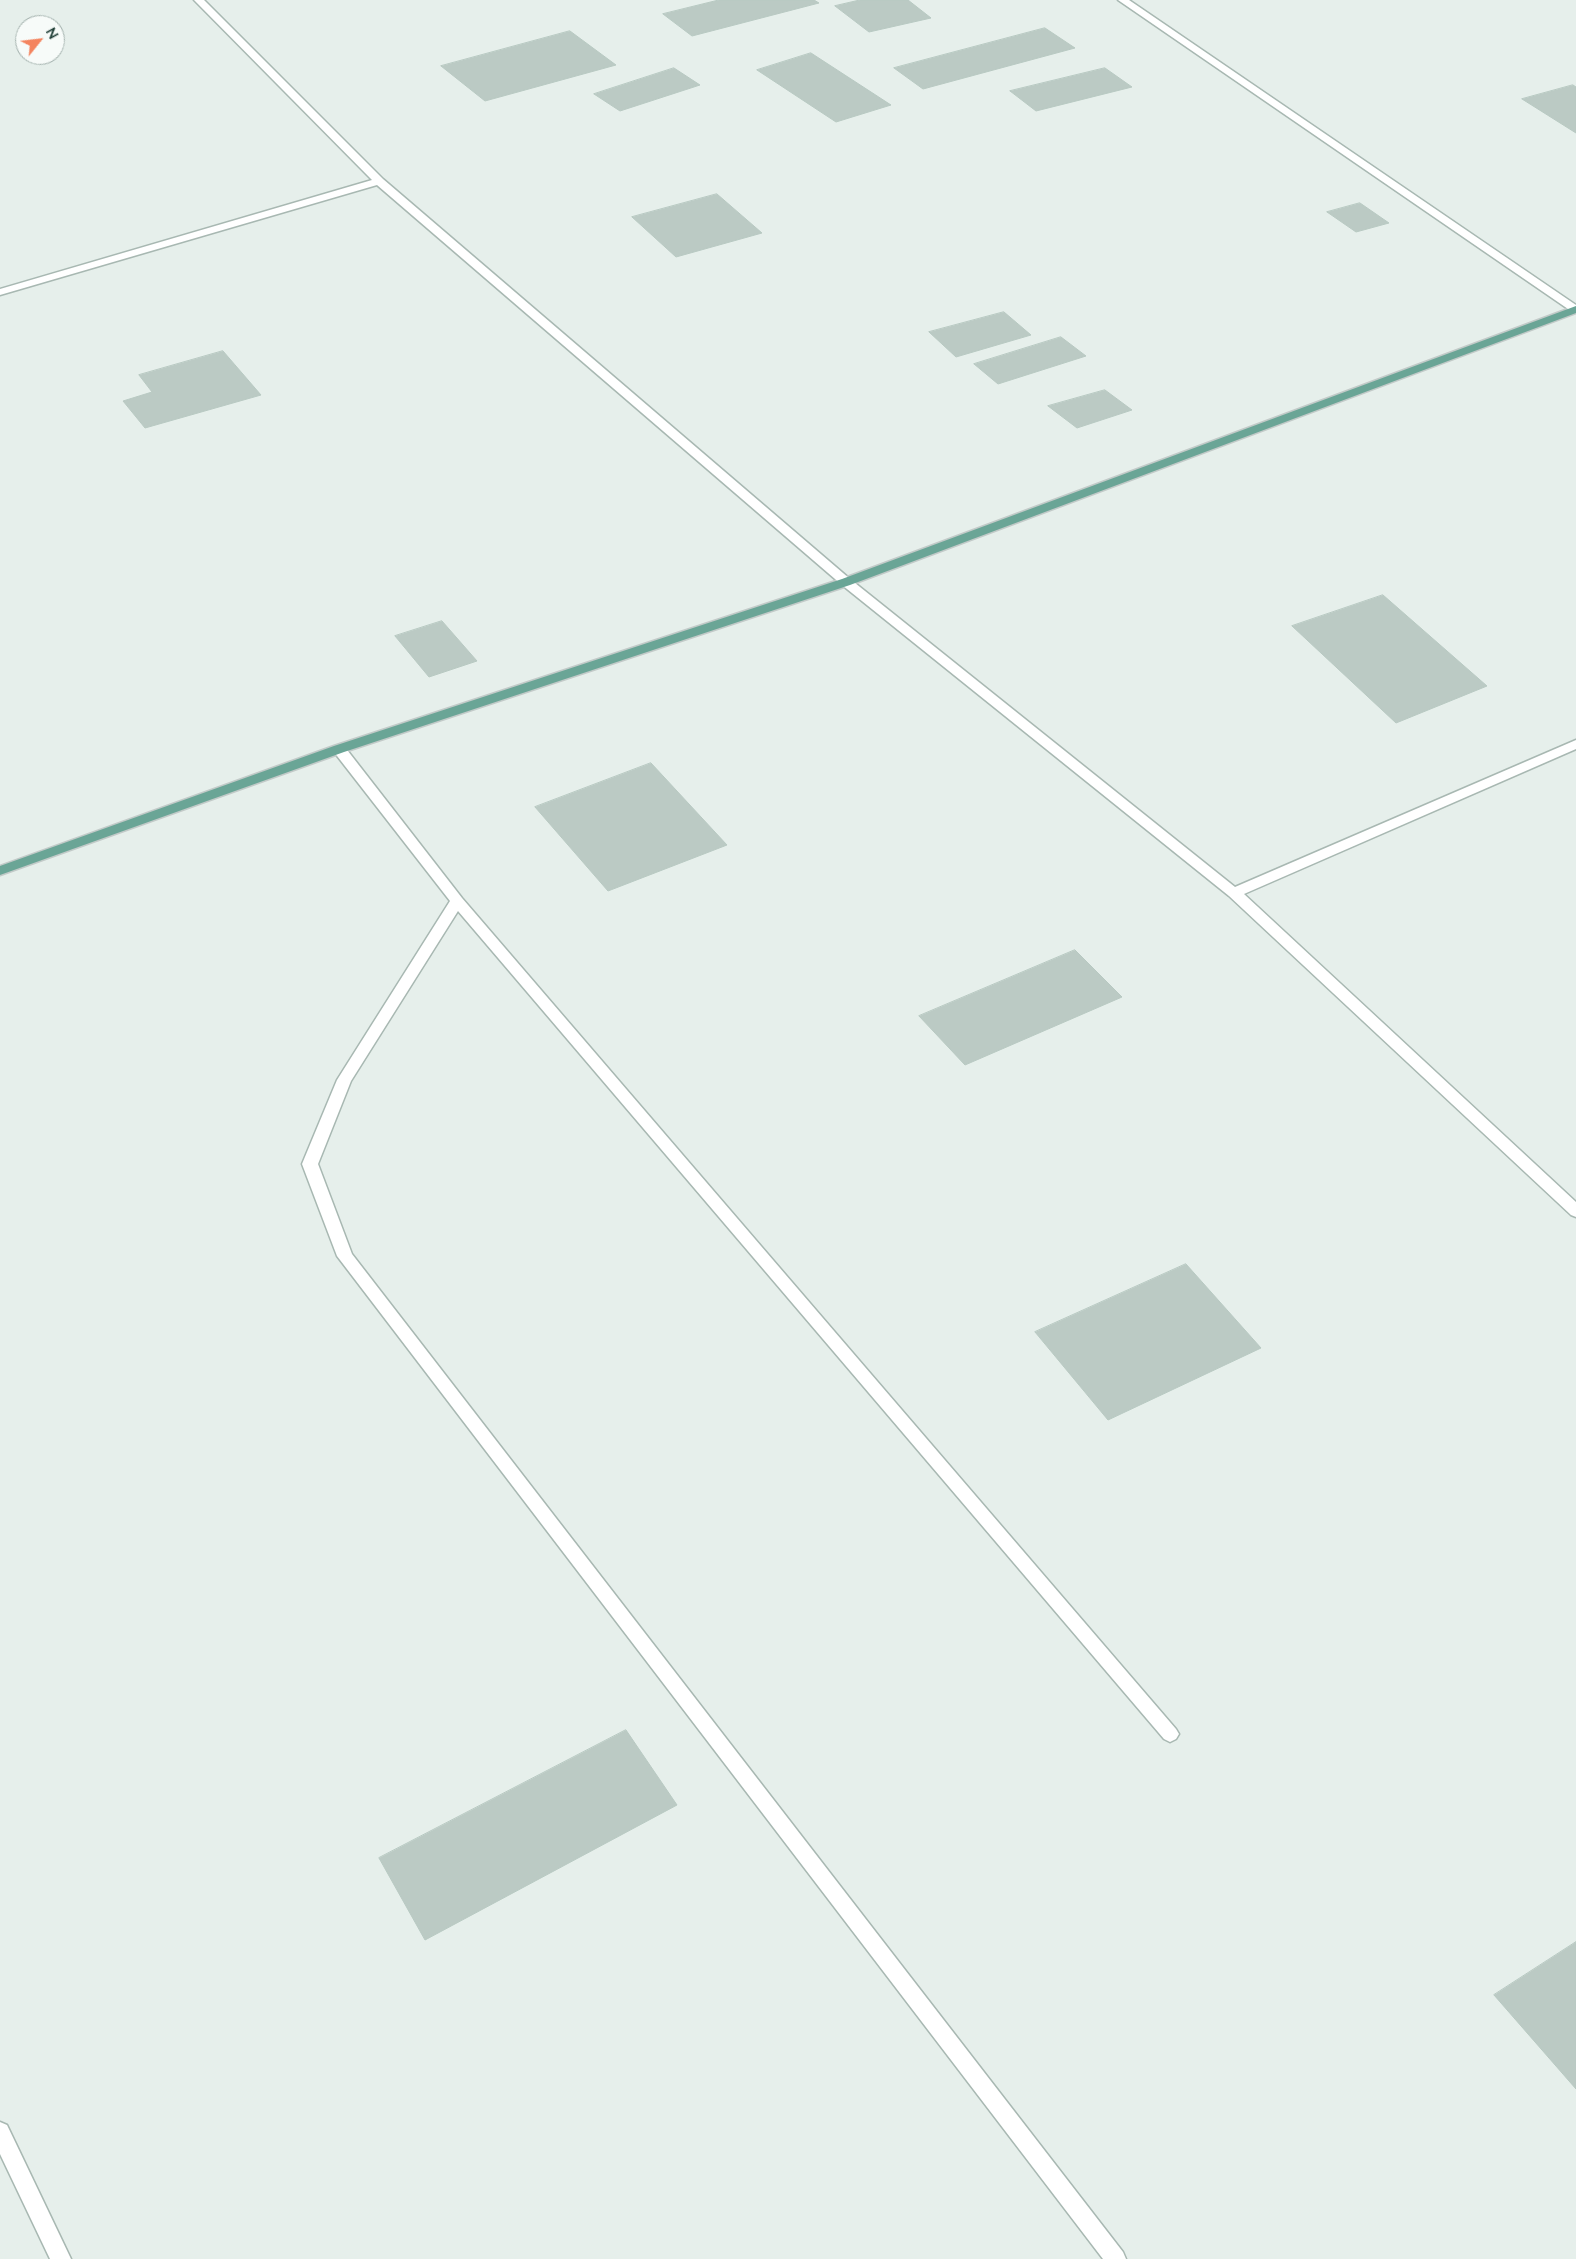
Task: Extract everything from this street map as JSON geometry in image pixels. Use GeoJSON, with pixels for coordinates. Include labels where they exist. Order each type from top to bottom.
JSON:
{"type":"FeatureCollection","features":[{"type":"Feature","properties":{"kind":"main road"},"geometry":{"type":"LineString","coordinates":[[0,871],[339,749],[846,582],[1576,309]]}},
{"type":"Feature","properties":{"kind":"street"},"geometry":{"type":"LineString","coordinates":[[199,0],[378,181],[846,582],[1234,893],[1576,1211]]}},
{"type":"Feature","properties":{"kind":"street"},"geometry":{"type":"LineString","coordinates":[[1123,0],[1576,309]]}},
{"type":"Feature","properties":{"kind":"street"},"geometry":{"type":"LineString","coordinates":[[0,292],[378,181]]}},
{"type":"Feature","properties":{"kind":"street"},"geometry":{"type":"LineString","coordinates":[[1234,893],[1576,744]]}},
{"type":"Feature","properties":{"kind":"street"},"geometry":{"type":"LineString","coordinates":[[339,749],[457,901],[1170,1734]]}},
{"type":"Feature","properties":{"kind":"street"},"geometry":{"type":"LineString","coordinates":[[457,901],[344,1080],[310,1164],[346,1256],[1116,2259]]}},
{"type":"Feature","properties":{"kind":"street"},"geometry":{"type":"LineString","coordinates":[[0,2132],[61,2259]]}},
{"type":"Feature","properties":{"kind":"building"},"geometry":{"type":"Polygon","coordinates":[[[719,0],[814,0],[819,3],[692,36],[663,14],[719,0]]]}},
{"type":"Feature","properties":{"kind":"building"},"geometry":{"type":"Polygon","coordinates":[[[860,0],[908,0],[931,18],[869,32],[835,6],[860,0]]]}},
{"type":"Feature","properties":{"kind":"building"},"geometry":{"type":"Polygon","coordinates":[[[1045,28],[1075,48],[923,89],[894,68],[1045,28]]]}},
{"type":"Feature","properties":{"kind":"building"},"geometry":{"type":"Polygon","coordinates":[[[570,31],[616,65],[485,101],[441,66],[570,31]]]}},
{"type":"Feature","properties":{"kind":"building"},"geometry":{"type":"Polygon","coordinates":[[[811,53],[891,105],[836,122],[757,70],[811,53]]]}},
{"type":"Feature","properties":{"kind":"building"},"geometry":{"type":"Polygon","coordinates":[[[674,68],[700,85],[620,111],[594,94],[674,68]]]}},
{"type":"Feature","properties":{"kind":"building"},"geometry":{"type":"Polygon","coordinates":[[[1105,68],[1132,87],[1036,111],[1010,91],[1105,68]]]}},
{"type":"Feature","properties":{"kind":"building"},"geometry":{"type":"Polygon","coordinates":[[[1573,85],[1576,87],[1576,133],[1522,99],[1573,85]]]}},
{"type":"Feature","properties":{"kind":"building"},"geometry":{"type":"Polygon","coordinates":[[[717,194],[762,233],[676,257],[632,217],[717,194]]]}},
{"type":"Feature","properties":{"kind":"building"},"geometry":{"type":"Polygon","coordinates":[[[1360,203],[1389,223],[1356,232],[1327,212],[1360,203]]]}},
{"type":"Feature","properties":{"kind":"building"},"geometry":{"type":"Polygon","coordinates":[[[1004,312],[1031,335],[956,357],[929,332],[1004,312]]]}},
{"type":"Feature","properties":{"kind":"building"},"geometry":{"type":"Polygon","coordinates":[[[1061,337],[1086,356],[998,384],[974,364],[1061,337]]]}},
{"type":"Feature","properties":{"kind":"building"},"geometry":{"type":"Polygon","coordinates":[[[223,351],[261,395],[145,428],[123,401],[152,392],[139,375],[223,351]]]}},
{"type":"Feature","properties":{"kind":"building"},"geometry":{"type":"Polygon","coordinates":[[[1105,390],[1132,410],[1077,428],[1048,406],[1105,390]]]}},
{"type":"Feature","properties":{"kind":"building"},"geometry":{"type":"Polygon","coordinates":[[[1383,595],[1487,686],[1396,723],[1292,626],[1383,595]]]}},
{"type":"Feature","properties":{"kind":"building"},"geometry":{"type":"Polygon","coordinates":[[[442,621],[477,661],[429,677],[395,636],[442,621]]]}},
{"type":"Feature","properties":{"kind":"building"},"geometry":{"type":"Polygon","coordinates":[[[651,763],[727,845],[608,891],[535,807],[651,763]]]}},
{"type":"Feature","properties":{"kind":"building"},"geometry":{"type":"Polygon","coordinates":[[[1075,950],[1122,997],[965,1065],[919,1016],[1075,950]]]}},
{"type":"Feature","properties":{"kind":"building"},"geometry":{"type":"Polygon","coordinates":[[[1186,1264],[1261,1348],[1108,1420],[1035,1332],[1186,1264]]]}},
{"type":"Feature","properties":{"kind":"building"},"geometry":{"type":"Polygon","coordinates":[[[626,1730],[677,1805],[425,1940],[379,1858],[626,1730]]]}},
{"type":"Feature","properties":{"kind":"building"},"geometry":{"type":"Polygon","coordinates":[[[1576,1942],[1576,2089],[1494,1995],[1576,1942]]]}}]}
